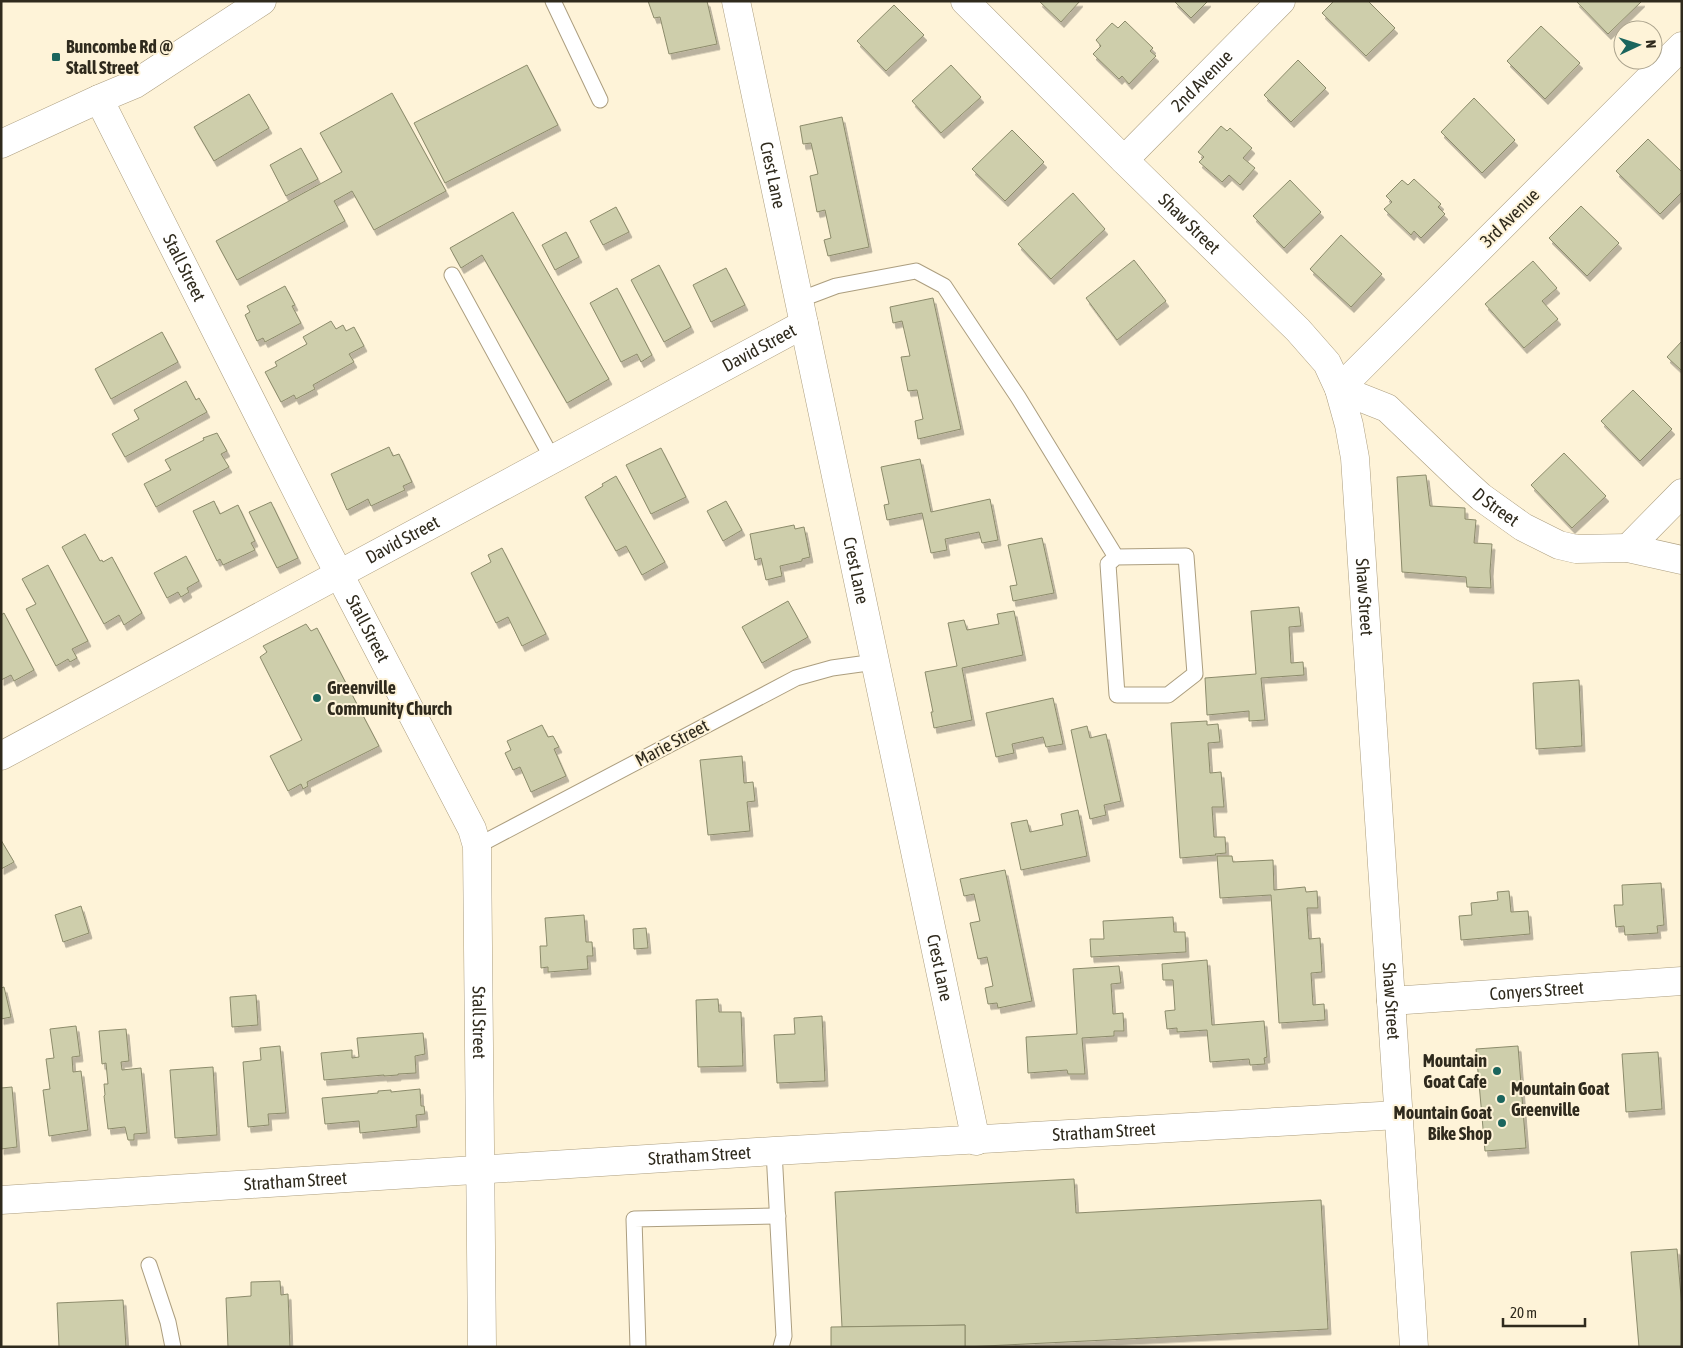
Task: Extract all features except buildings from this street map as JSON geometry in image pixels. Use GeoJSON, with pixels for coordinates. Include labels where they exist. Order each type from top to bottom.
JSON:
{"type":"FeatureCollection","features":[{"type":"Feature","properties":{"kind":"street"},"geometry":{"type":"LineString","coordinates":[[1,144],[135,84],[262,1]]}},
{"type":"Feature","properties":{"kind":"street","name":"Crest Lane"},"geometry":{"type":"LineString","coordinates":[[736,1],[976,1141]]}},
{"type":"Feature","properties":{"kind":"street","name":"Shaw Street"},"geometry":{"type":"LineString","coordinates":[[965,1],[1298,330],[1326,363],[1339,389],[1349,425],[1355,458],[1414,1347]]}},
{"type":"Feature","properties":{"kind":"street","name":"2nd Avenue"},"geometry":{"type":"LineString","coordinates":[[1124,160],[1281,1]]}},
{"type":"Feature","properties":{"kind":"street","name":"3rd Avenue"},"geometry":{"type":"LineString","coordinates":[[1339,389],[1682,46]]}},
{"type":"Feature","properties":{"kind":"street","name":"Stall Street"},"geometry":{"type":"LineString","coordinates":[[99,99],[339,574],[472,829],[477,846],[482,1347]]}},
{"type":"Feature","properties":{"kind":"street","name":"David Street"},"geometry":{"type":"LineString","coordinates":[[1,756],[552,458],[801,312]]}},
{"type":"Feature","properties":{"kind":"street","name":"D Street"},"geometry":{"type":"LineString","coordinates":[[1339,389],[1387,408],[1481,497],[1523,528],[1559,545],[1576,549],[1628,548],[1682,560]]}},
{"type":"Feature","properties":{"kind":"street"},"geometry":{"type":"LineString","coordinates":[[1628,548],[1682,493]]}},
{"type":"Feature","properties":{"kind":"street","name":"Conyers Street"},"geometry":{"type":"LineString","coordinates":[[1391,1001],[1682,981]]}},
{"type":"Feature","properties":{"kind":"street","name":"Stratham Street"},"geometry":{"type":"LineString","coordinates":[[1,1200],[1398,1115]]}},
{"type":"Feature","properties":{"kind":"lane"},"geometry":{"type":"LineString","coordinates":[[553,1],[600,100]]}},
{"type":"Feature","properties":{"kind":"lane"},"geometry":{"type":"LineString","coordinates":[[801,312],[836,286],[916,271],[944,286],[1018,397],[1116,557]]}},
{"type":"Feature","properties":{"kind":"lane"},"geometry":{"type":"LineString","coordinates":[[452,275],[552,458]]}},
{"type":"Feature","properties":{"kind":"lane"},"geometry":{"type":"LineString","coordinates":[[1186,556],[1195,674],[1168,695],[1117,696],[1108,564],[1116,557],[1186,556]]}},
{"type":"Feature","properties":{"kind":"lane","name":"Marie Street"},"geometry":{"type":"LineString","coordinates":[[477,846],[796,678],[832,668],[875,662]]}},
{"type":"Feature","properties":{"kind":"lane"},"geometry":{"type":"LineString","coordinates":[[774,1152],[784,1336],[781,1347]]}},
{"type":"Feature","properties":{"kind":"lane"},"geometry":{"type":"LineString","coordinates":[[638,1347],[634,1219],[778,1216]]}},
{"type":"Feature","properties":{"kind":"lane"},"geometry":{"type":"LineString","coordinates":[[150,1265],[168,1322],[173,1347]]}},
{"type":"Feature","properties":{"kind":"place","name":"Buncombe Rd @ Stall Street"},"geometry":{"type":"Point","coordinates":[56,57]}},
{"type":"Feature","properties":{"kind":"place","name":"Greenville Community Church"},"geometry":{"type":"Point","coordinates":[317,698]}},
{"type":"Feature","properties":{"kind":"place","name":"Mountain Goat Cafe"},"geometry":{"type":"Point","coordinates":[1497,1071]}},
{"type":"Feature","properties":{"kind":"place","name":"Mountain Goat Greenville"},"geometry":{"type":"Point","coordinates":[1501,1099]}},
{"type":"Feature","properties":{"kind":"place","name":"Mountain Goat Bike Shop"},"geometry":{"type":"Point","coordinates":[1502,1123]}}]}
